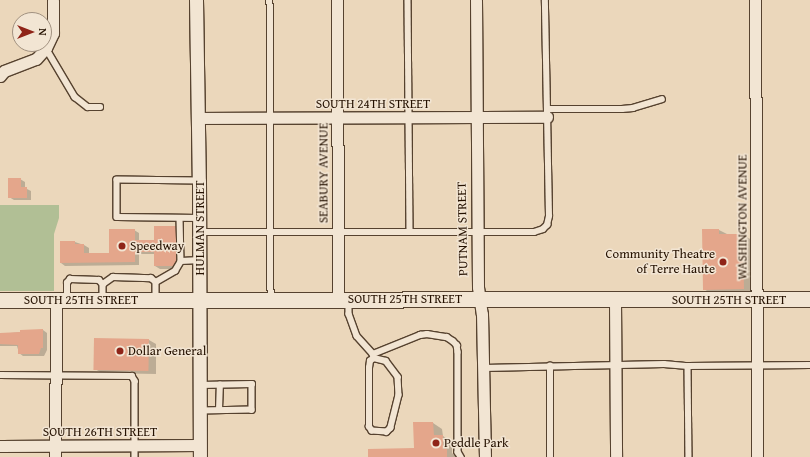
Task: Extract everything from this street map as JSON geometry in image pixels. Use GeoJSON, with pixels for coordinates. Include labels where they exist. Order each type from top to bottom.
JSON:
{"type":"FeatureCollection","features":[{"type":"Feature","properties":{"kind":"main road","name":"SOUTH 25TH STREET"},"geometry":{"type":"LineString","coordinates":[[0,300],[479,299],[615,301],[810,299]]}},
{"type":"Feature","properties":{"kind":"street"},"geometry":{"type":"LineString","coordinates":[[52,35],[53,0]]}},
{"type":"Feature","properties":{"kind":"street","name":"HULMAN STREET"},"geometry":{"type":"LineString","coordinates":[[196,0],[200,181],[200,451]]}},
{"type":"Feature","properties":{"kind":"street","name":"SEABURY AVENUE"},"geometry":{"type":"LineString","coordinates":[[337,0],[338,232],[343,299]]}},
{"type":"Feature","properties":{"kind":"street","name":"PUTNAM STREET"},"geometry":{"type":"LineString","coordinates":[[476,0],[477,232],[479,299],[482,314],[484,368],[485,457]]}},
{"type":"Feature","properties":{"kind":"street","name":"WASHINGTON AVENUE"},"geometry":{"type":"LineString","coordinates":[[755,0],[758,457]]}},
{"type":"Feature","properties":{"kind":"street"},"geometry":{"type":"LineString","coordinates":[[0,76],[4,71],[36,59],[42,52]]}},
{"type":"Feature","properties":{"kind":"street","name":"SOUTH 24TH STREET"},"geometry":{"type":"LineString","coordinates":[[198,118],[476,118],[547,113]]}},
{"type":"Feature","properties":{"kind":"street"},"geometry":{"type":"LineString","coordinates":[[56,452],[56,375],[62,301]]}},
{"type":"Feature","properties":{"kind":"street"},"geometry":{"type":"LineString","coordinates":[[615,301],[616,457]]}},
{"type":"Feature","properties":{"kind":"street","name":"SOUTH 26TH STREET"},"geometry":{"type":"LineString","coordinates":[[0,446],[56,452],[135,446],[200,451]]}},
{"type":"Feature","properties":{"kind":"lane"},"geometry":{"type":"LineString","coordinates":[[270,0],[271,299]]}},
{"type":"Feature","properties":{"kind":"lane"},"geometry":{"type":"LineString","coordinates":[[408,0],[410,232]]}},
{"type":"Feature","properties":{"kind":"lane"},"geometry":{"type":"LineString","coordinates":[[200,232],[534,232],[542,229],[547,225],[549,216],[545,0]]}},
{"type":"Feature","properties":{"kind":"lane"},"geometry":{"type":"LineString","coordinates":[[48,52],[75,97],[88,107],[100,107]]}},
{"type":"Feature","properties":{"kind":"lane"},"geometry":{"type":"LineString","coordinates":[[547,113],[633,108],[662,99]]}},
{"type":"Feature","properties":{"kind":"lane"},"geometry":{"type":"LineString","coordinates":[[200,181],[117,180],[117,217],[200,218]]}},
{"type":"Feature","properties":{"kind":"lane"},"geometry":{"type":"LineString","coordinates":[[156,282],[176,271],[181,261],[180,218]]}},
{"type":"Feature","properties":{"kind":"lane"},"geometry":{"type":"LineString","coordinates":[[181,261],[200,260]]}},
{"type":"Feature","properties":{"kind":"lane"},"geometry":{"type":"LineString","coordinates":[[103,284],[113,277],[152,278],[156,282],[156,300]]}},
{"type":"Feature","properties":{"kind":"lane"},"geometry":{"type":"LineString","coordinates":[[62,301],[67,283],[70,279],[99,280],[103,284],[103,300]]}},
{"type":"Feature","properties":{"kind":"lane"},"geometry":{"type":"LineString","coordinates":[[343,299],[357,336],[374,356],[386,361],[390,365],[398,377],[400,386],[391,428],[387,432],[372,431],[369,428],[368,368],[370,361],[374,356],[420,335],[427,334],[447,337],[457,345],[458,452],[461,457]]}},
{"type":"Feature","properties":{"kind":"lane"},"geometry":{"type":"LineString","coordinates":[[484,368],[664,364],[688,366],[757,364],[810,365]]}},
{"type":"Feature","properties":{"kind":"lane"},"geometry":{"type":"LineString","coordinates":[[550,366],[550,457]]}},
{"type":"Feature","properties":{"kind":"lane"},"geometry":{"type":"LineString","coordinates":[[688,366],[689,457]]}},
{"type":"Feature","properties":{"kind":"lane"},"geometry":{"type":"LineString","coordinates":[[0,376],[132,376],[135,380],[135,457]]}},
{"type":"Feature","properties":{"kind":"lane"},"geometry":{"type":"LineString","coordinates":[[200,385],[252,384],[252,410],[200,411]]}},
{"type":"Feature","properties":{"kind":"lane"},"geometry":{"type":"LineString","coordinates":[[219,410],[220,385]]}},
{"type":"Feature","properties":{"kind":"green space"},"geometry":{"type":"Polygon","coordinates":[[[0,205],[59,205],[59,218],[54,234],[54,291],[0,291],[0,205]]]}},
{"type":"Feature","properties":{"kind":"building"},"geometry":{"type":"Polygon","coordinates":[[[8,178],[21,178],[21,187],[27,187],[27,198],[8,198],[8,178]]]}},
{"type":"Feature","properties":{"kind":"building"},"geometry":{"type":"Polygon","coordinates":[[[154,226],[176,226],[176,262],[173,266],[154,266],[154,252],[135,252],[135,262],[60,263],[60,241],[75,241],[75,244],[84,244],[84,253],[109,253],[109,229],[135,229],[135,240],[154,240],[154,226]]]}},
{"type":"Feature","properties":{"kind":"building","name":"Community Theatre of Terre Haute"},"geometry":{"type":"Polygon","coordinates":[[[702,229],[719,229],[719,234],[743,234],[744,289],[703,290],[702,229]]]}},
{"type":"Feature","properties":{"kind":"building"},"geometry":{"type":"Polygon","coordinates":[[[43,329],[43,348],[41,348],[39,354],[18,354],[18,345],[0,344],[0,333],[43,329]]]}},
{"type":"Feature","properties":{"kind":"building"},"geometry":{"type":"Polygon","coordinates":[[[94,338],[149,339],[148,371],[93,370],[94,338]]]}},
{"type":"Feature","properties":{"kind":"building","name":"Peddle Park"},"geometry":{"type":"Polygon","coordinates":[[[413,422],[433,422],[434,435],[443,435],[443,449],[447,449],[447,457],[368,457],[368,449],[414,448],[413,422]]]}},
{"type":"Feature","properties":{"kind":"place","name":"Speedway"},"geometry":{"type":"Point","coordinates":[122,246]}},
{"type":"Feature","properties":{"kind":"place","name":"Community Theatre of Terre Haute"},"geometry":{"type":"Point","coordinates":[723,262]}},
{"type":"Feature","properties":{"kind":"place","name":"Dollar General"},"geometry":{"type":"Point","coordinates":[120,351]}},
{"type":"Feature","properties":{"kind":"place","name":"Peddle Park"},"geometry":{"type":"Point","coordinates":[436,443]}}]}
